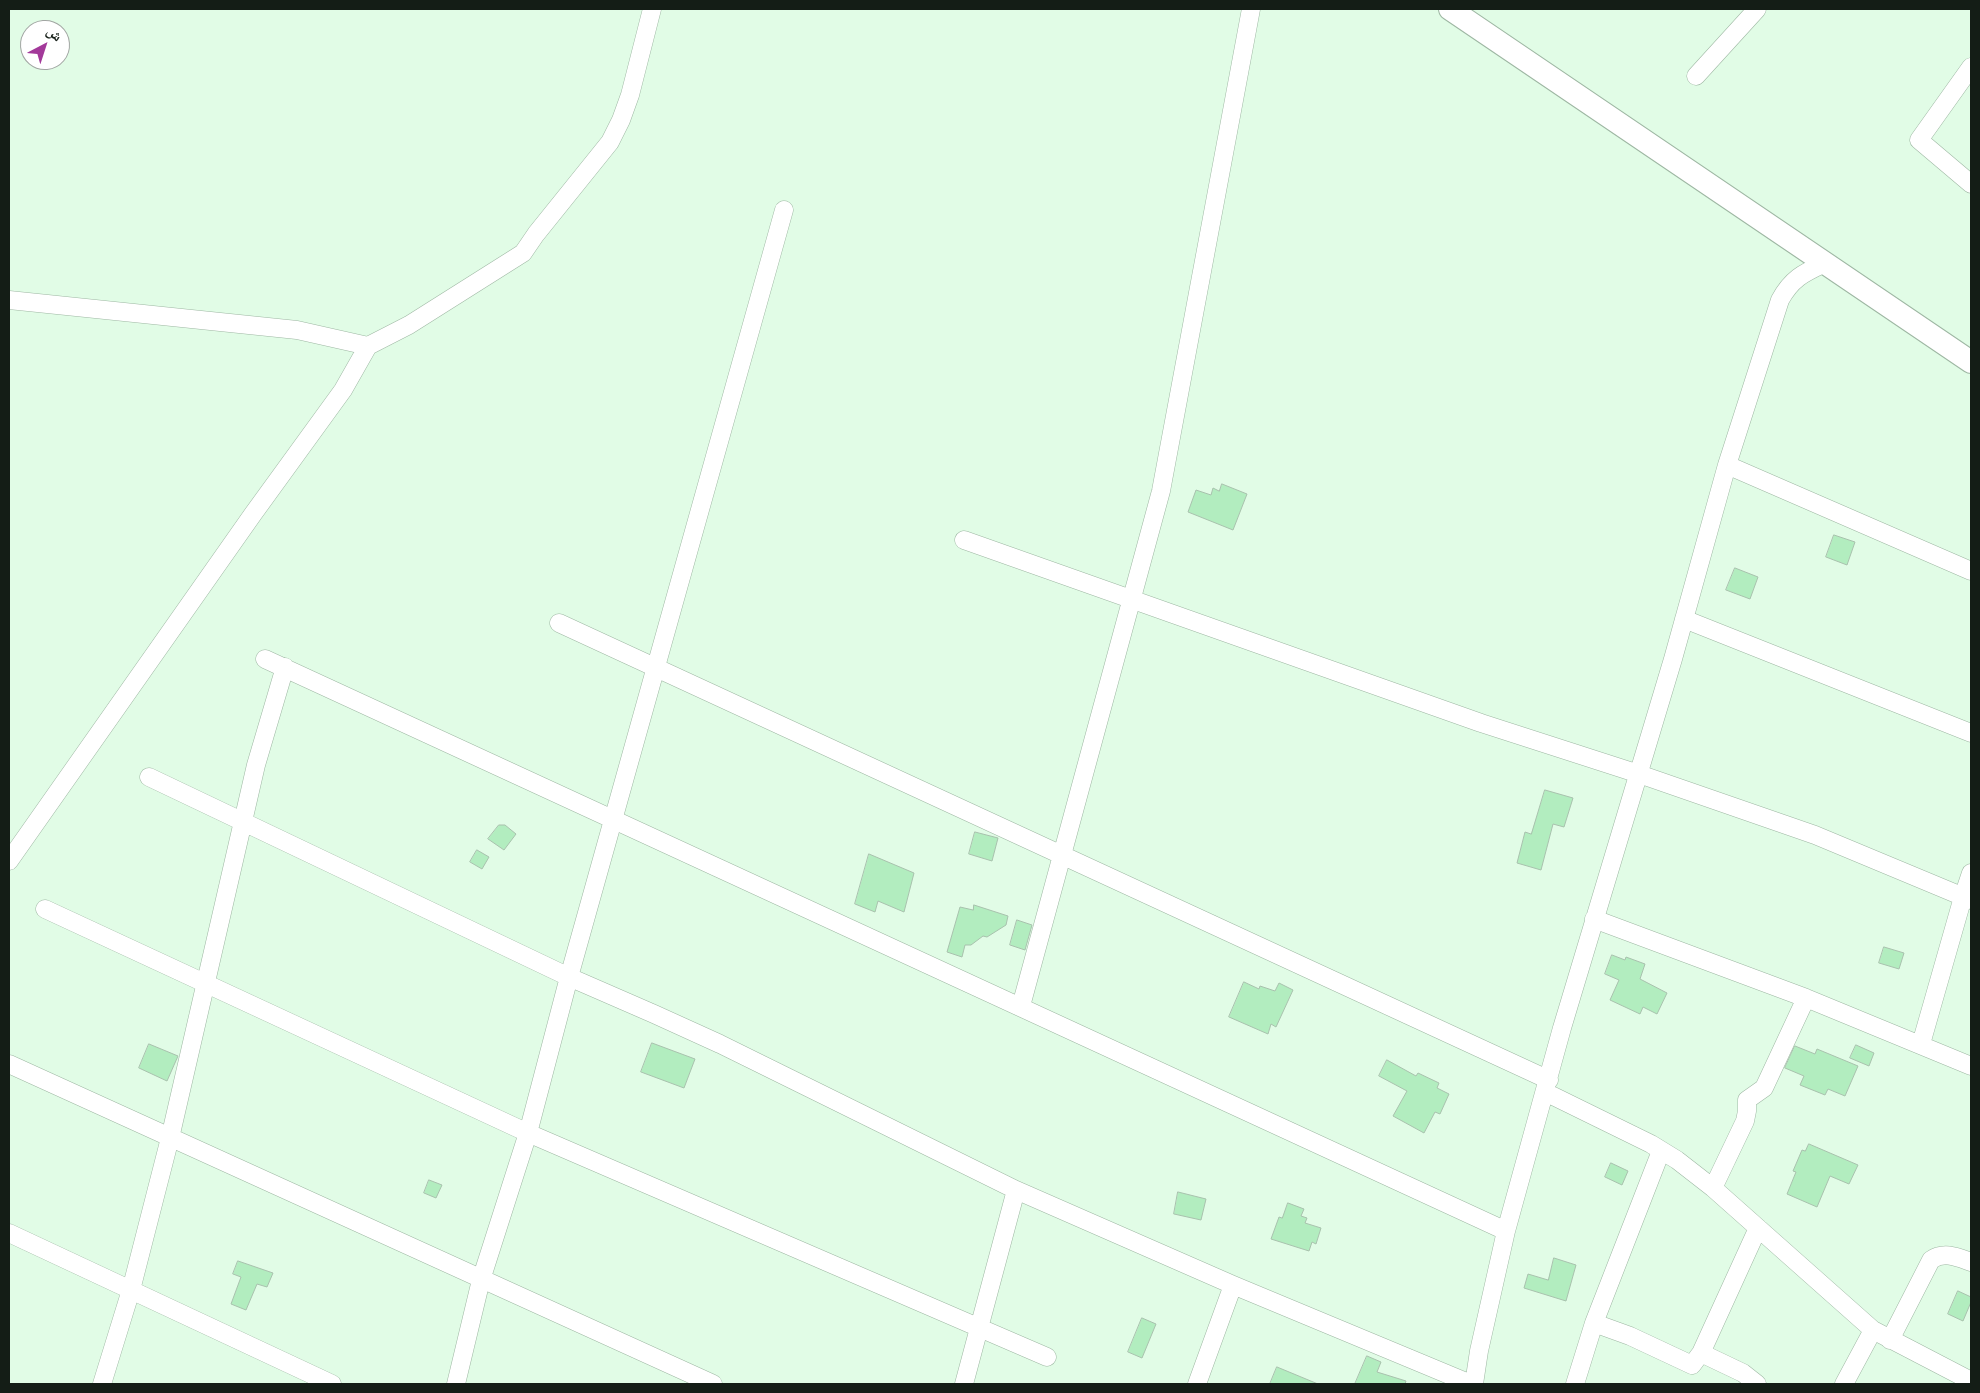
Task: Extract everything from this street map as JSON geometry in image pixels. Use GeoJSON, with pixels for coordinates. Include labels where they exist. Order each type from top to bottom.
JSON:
{"type":"FeatureCollection","features":[{"type":"Feature","properties":{"kind":"street"},"geometry":{"type":"LineString","coordinates":[[9,861],[247,522],[343,390],[368,346],[409,325],[522,253],[610,142],[621,120],[630,95],[652,9]]}},
{"type":"Feature","properties":{"kind":"street"},"geometry":{"type":"LineString","coordinates":[[1021,1006],[1161,491],[1251,9]]}},
{"type":"Feature","properties":{"kind":"street"},"geometry":{"type":"LineString","coordinates":[[1450,9],[1971,362]]}},
{"type":"Feature","properties":{"kind":"street"},"geometry":{"type":"LineString","coordinates":[[1696,76],[1757,9]]}},
{"type":"Feature","properties":{"kind":"street"},"geometry":{"type":"LineString","coordinates":[[1971,67],[1919,140],[1971,184]]}},
{"type":"Feature","properties":{"kind":"street"},"geometry":{"type":"LineString","coordinates":[[456,1384],[481,1280],[528,1133],[569,978],[784,210]]}},
{"type":"Feature","properties":{"kind":"street"},"geometry":{"type":"LineString","coordinates":[[149,777],[569,978],[711,1040],[1016,1190],[1233,1285],[1472,1384],[1506,1231],[1562,1028],[1639,774],[1726,465],[1780,300],[1789,285],[1796,278],[1826,263]]}},
{"type":"Feature","properties":{"kind":"street"},"geometry":{"type":"LineString","coordinates":[[9,300],[297,330],[368,346]]}},
{"type":"Feature","properties":{"kind":"street"},"geometry":{"type":"LineString","coordinates":[[1726,465],[1971,571]]}},
{"type":"Feature","properties":{"kind":"street"},"geometry":{"type":"LineString","coordinates":[[964,540],[1481,723],[1639,774],[1815,836],[1967,898]]}},
{"type":"Feature","properties":{"kind":"street"},"geometry":{"type":"LineString","coordinates":[[1684,619],[1971,733]]}},
{"type":"Feature","properties":{"kind":"street"},"geometry":{"type":"LineString","coordinates":[[559,623],[1062,854],[1547,1086],[1677,1160],[1713,1188],[1873,1330],[1971,1381]]}},
{"type":"Feature","properties":{"kind":"street"},"geometry":{"type":"LineString","coordinates":[[266,659],[1506,1231]]}},
{"type":"Feature","properties":{"kind":"street"},"geometry":{"type":"LineString","coordinates":[[102,1384],[131,1290],[170,1138],[256,765],[284,667]]}},
{"type":"Feature","properties":{"kind":"street"},"geometry":{"type":"LineString","coordinates":[[1921,1044],[1967,898],[1971,873]]}},
{"type":"Feature","properties":{"kind":"street"},"geometry":{"type":"LineString","coordinates":[[45,909],[528,1133],[1047,1357]]}},
{"type":"Feature","properties":{"kind":"street"},"geometry":{"type":"LineString","coordinates":[[1594,919],[1806,998],[1971,1066]]}},
{"type":"Feature","properties":{"kind":"street"},"geometry":{"type":"LineString","coordinates":[[1713,1188],[1745,1121],[1747,1100],[1764,1088],[1806,998]]}},
{"type":"Feature","properties":{"kind":"street"},"geometry":{"type":"LineString","coordinates":[[9,1064],[713,1384]]}},
{"type":"Feature","properties":{"kind":"street"},"geometry":{"type":"LineString","coordinates":[[1575,1384],[1594,1323],[1661,1151]]}},
{"type":"Feature","properties":{"kind":"street"},"geometry":{"type":"LineString","coordinates":[[964,1384],[1016,1190]]}},
{"type":"Feature","properties":{"kind":"street"},"geometry":{"type":"LineString","coordinates":[[1594,1323],[1630,1336],[1689,1364],[1694,1363],[1701,1353],[1758,1228]]}},
{"type":"Feature","properties":{"kind":"street"},"geometry":{"type":"LineString","coordinates":[[9,1233],[332,1384]]}},
{"type":"Feature","properties":{"kind":"street"},"geometry":{"type":"LineString","coordinates":[[1890,1340],[1931,1260],[1938,1256],[1946,1255],[1971,1262]]}},
{"type":"Feature","properties":{"kind":"street"},"geometry":{"type":"LineString","coordinates":[[1197,1384],[1233,1285]]}},
{"type":"Feature","properties":{"kind":"street"},"geometry":{"type":"LineString","coordinates":[[1844,1384],[1873,1330]]}},
{"type":"Feature","properties":{"kind":"street"},"geometry":{"type":"LineString","coordinates":[[1701,1353],[1743,1374],[1757,1384]]}},
{"type":"Feature","properties":{"kind":"building"},"geometry":{"type":"Polygon","coordinates":[[[1222,484],[1247,494],[1233,530],[1188,512],[1196,490],[1211,495],[1213,488],[1219,491],[1222,484]]]}},
{"type":"Feature","properties":{"kind":"building"},"geometry":{"type":"Polygon","coordinates":[[[1834,535],[1855,542],[1847,565],[1826,557],[1834,535]]]}},
{"type":"Feature","properties":{"kind":"building"},"geometry":{"type":"Polygon","coordinates":[[[1735,568],[1758,577],[1750,599],[1726,590],[1735,568]]]}},
{"type":"Feature","properties":{"kind":"building"},"geometry":{"type":"Polygon","coordinates":[[[1545,790],[1573,798],[1564,827],[1553,824],[1541,870],[1517,863],[1525,832],[1531,834],[1545,790]]]}},
{"type":"Feature","properties":{"kind":"building"},"geometry":{"type":"Polygon","coordinates":[[[499,825],[505,825],[516,834],[504,850],[488,839],[499,825]]]}},
{"type":"Feature","properties":{"kind":"building"},"geometry":{"type":"Polygon","coordinates":[[[975,832],[998,838],[992,861],[969,854],[975,832]]]}},
{"type":"Feature","properties":{"kind":"building"},"geometry":{"type":"Polygon","coordinates":[[[477,850],[489,857],[482,869],[470,862],[477,850]]]}},
{"type":"Feature","properties":{"kind":"building"},"geometry":{"type":"Polygon","coordinates":[[[869,854],[914,873],[904,912],[878,901],[875,912],[855,904],[869,854]]]}},
{"type":"Feature","properties":{"kind":"building"},"geometry":{"type":"Polygon","coordinates":[[[974,905],[1008,916],[1006,925],[987,937],[983,936],[971,945],[965,945],[962,957],[947,952],[960,907],[973,910],[974,905]]]}},
{"type":"Feature","properties":{"kind":"building"},"geometry":{"type":"Polygon","coordinates":[[[1017,920],[1032,925],[1025,950],[1010,945],[1017,920]]]}},
{"type":"Feature","properties":{"kind":"building"},"geometry":{"type":"Polygon","coordinates":[[[1884,947],[1904,953],[1899,969],[1879,963],[1884,947]]]}},
{"type":"Feature","properties":{"kind":"building"},"geometry":{"type":"Polygon","coordinates":[[[1612,955],[1625,960],[1626,957],[1645,964],[1640,979],[1667,993],[1657,1014],[1643,1007],[1640,1014],[1610,1000],[1619,980],[1605,974],[1612,955]]]}},
{"type":"Feature","properties":{"kind":"building"},"geometry":{"type":"Polygon","coordinates":[[[1244,982],[1259,989],[1260,986],[1275,991],[1279,983],[1293,990],[1276,1027],[1271,1024],[1268,1034],[1229,1017],[1244,982]]]}},
{"type":"Feature","properties":{"kind":"building"},"geometry":{"type":"Polygon","coordinates":[[[652,1043],[695,1059],[684,1088],[641,1072],[652,1043]]]}},
{"type":"Feature","properties":{"kind":"building"},"geometry":{"type":"Polygon","coordinates":[[[149,1044],[178,1056],[167,1081],[139,1068],[149,1044]]]}},
{"type":"Feature","properties":{"kind":"building"},"geometry":{"type":"Polygon","coordinates":[[[1856,1045],[1874,1053],[1869,1066],[1850,1058],[1856,1045]]]}},
{"type":"Feature","properties":{"kind":"building"},"geometry":{"type":"Polygon","coordinates":[[[1795,1046],[1815,1054],[1817,1049],[1858,1066],[1845,1096],[1828,1089],[1825,1095],[1800,1085],[1804,1076],[1785,1068],[1795,1046]]]}},
{"type":"Feature","properties":{"kind":"building"},"geometry":{"type":"Polygon","coordinates":[[[1387,1060],[1416,1076],[1418,1073],[1439,1083],[1437,1088],[1449,1094],[1440,1114],[1435,1112],[1424,1133],[1393,1116],[1407,1091],[1379,1076],[1387,1060]]]}},
{"type":"Feature","properties":{"kind":"building"},"geometry":{"type":"Polygon","coordinates":[[[1809,1144],[1858,1165],[1849,1184],[1830,1176],[1817,1207],[1787,1194],[1796,1172],[1793,1171],[1802,1150],[1805,1151],[1809,1144]]]}},
{"type":"Feature","properties":{"kind":"building"},"geometry":{"type":"Polygon","coordinates":[[[1611,1163],[1628,1171],[1622,1185],[1605,1177],[1611,1163]]]}},
{"type":"Feature","properties":{"kind":"building"},"geometry":{"type":"Polygon","coordinates":[[[429,1180],[442,1185],[436,1198],[424,1193],[429,1180]]]}},
{"type":"Feature","properties":{"kind":"building"},"geometry":{"type":"Polygon","coordinates":[[[1178,1192],[1206,1199],[1201,1220],[1174,1214],[1178,1192]]]}},
{"type":"Feature","properties":{"kind":"building"},"geometry":{"type":"Polygon","coordinates":[[[1288,1203],[1304,1209],[1301,1216],[1307,1218],[1305,1223],[1321,1228],[1316,1244],[1312,1242],[1309,1251],[1271,1239],[1279,1217],[1282,1218],[1288,1203]]]}},
{"type":"Feature","properties":{"kind":"building"},"geometry":{"type":"Polygon","coordinates":[[[1554,1258],[1576,1265],[1566,1301],[1524,1288],[1528,1274],[1548,1280],[1554,1258]]]}},
{"type":"Feature","properties":{"kind":"building"},"geometry":{"type":"Polygon","coordinates":[[[238,1261],[273,1273],[267,1287],[257,1284],[246,1310],[231,1304],[241,1277],[233,1274],[238,1261]]]}},
{"type":"Feature","properties":{"kind":"building"},"geometry":{"type":"Polygon","coordinates":[[[1958,1291],[1971,1297],[1971,1302],[1963,1321],[1948,1314],[1958,1291]]]}},
{"type":"Feature","properties":{"kind":"building"},"geometry":{"type":"Polygon","coordinates":[[[1142,1318],[1156,1324],[1142,1358],[1128,1352],[1142,1318]]]}},
{"type":"Feature","properties":{"kind":"building"},"geometry":{"type":"Polygon","coordinates":[[[1367,1356],[1381,1362],[1377,1372],[1406,1381],[1405,1384],[1355,1384],[1367,1356]]]}},
{"type":"Feature","properties":{"kind":"building"},"geometry":{"type":"Polygon","coordinates":[[[1277,1367],[1318,1384],[1270,1384],[1277,1367]]]}}]}
